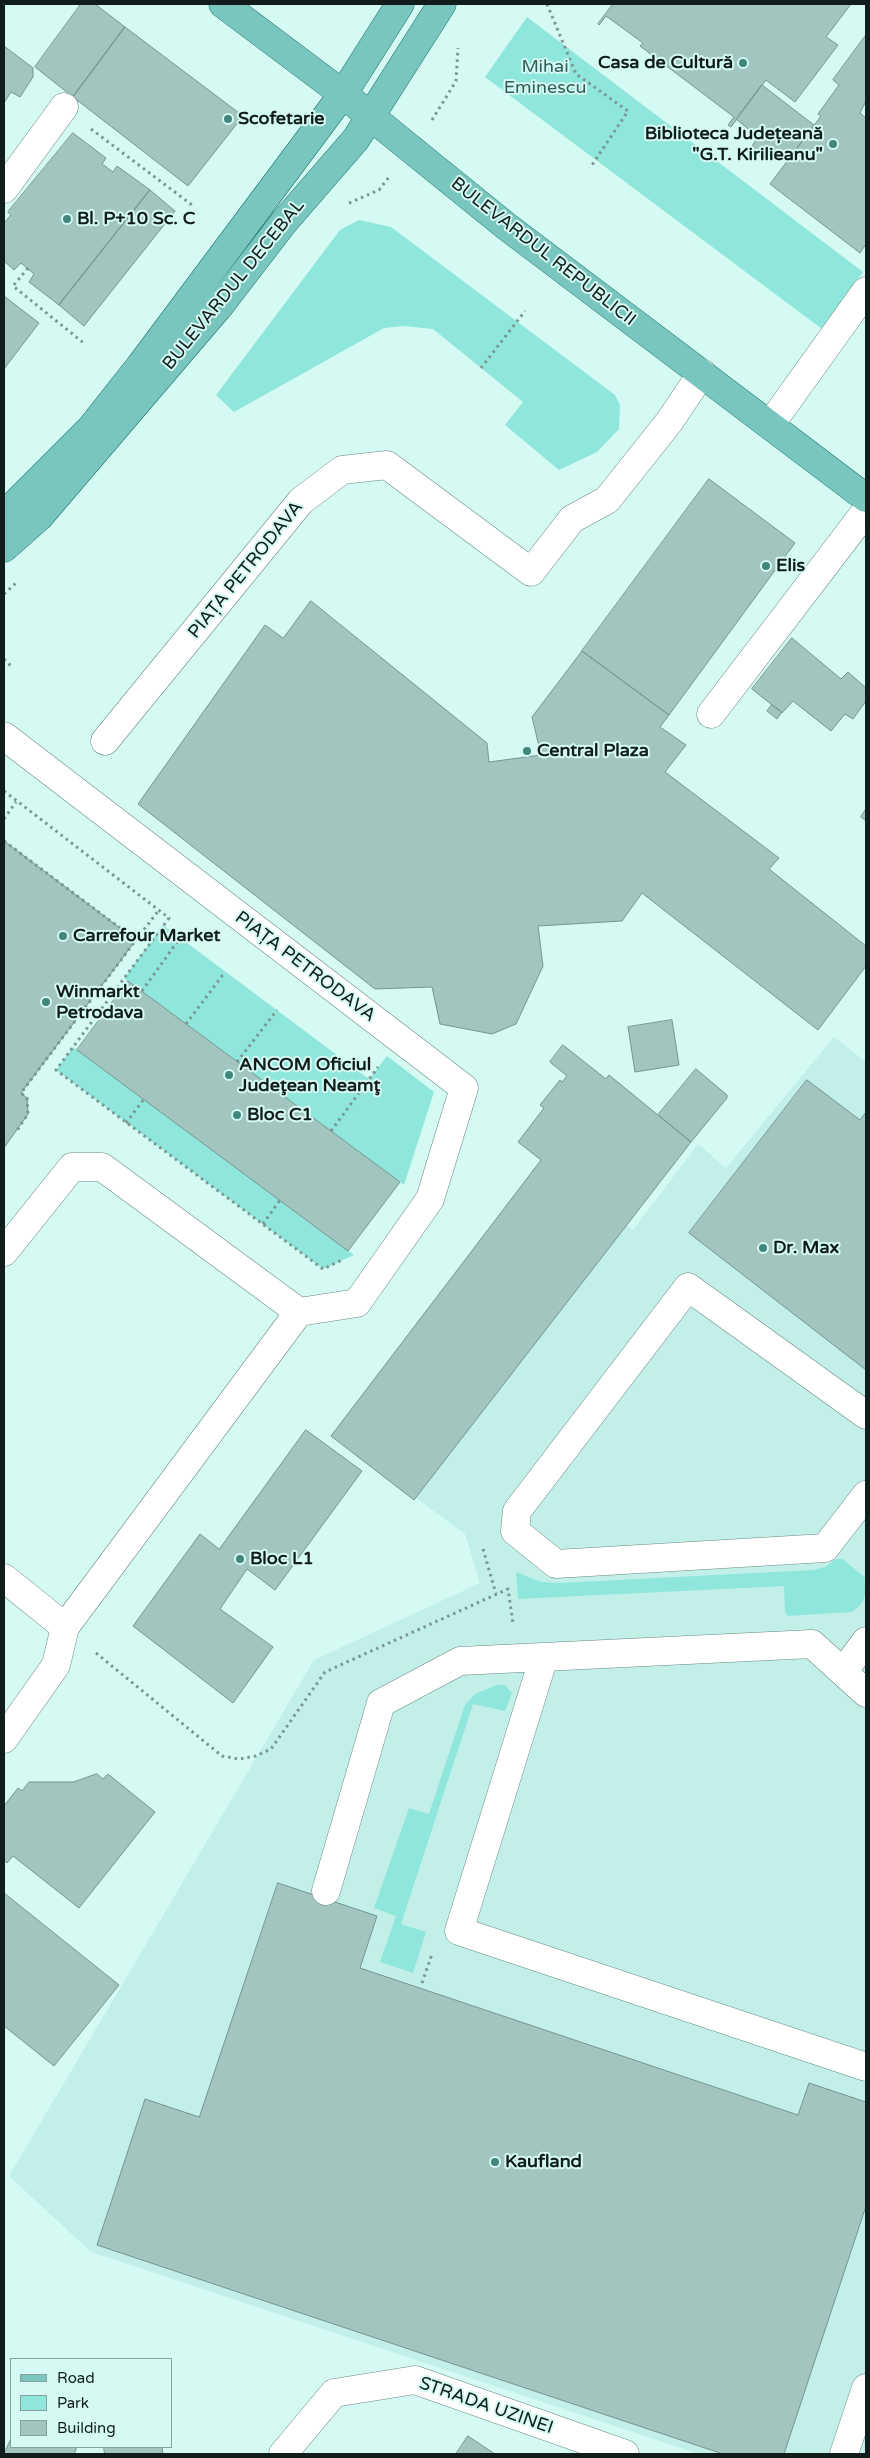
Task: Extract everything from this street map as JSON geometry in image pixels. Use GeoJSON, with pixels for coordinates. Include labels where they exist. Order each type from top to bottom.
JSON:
{"type":"FeatureCollection","features":[{"type":"Feature","properties":{"kind":"main road","name":"BULEVARDUL REPUBLICII"},"geometry":{"type":"LineString","coordinates":[[223,4],[343,94],[506,226],[866,498]]}},
{"type":"Feature","properties":{"kind":"main road","name":"BULEVARDUL DECEBAL"},"geometry":{"type":"LineString","coordinates":[[4,515],[91,428],[343,94],[400,4]]}},
{"type":"Feature","properties":{"kind":"main road","name":"BULEVARDUL DECEBAL"},"geometry":{"type":"LineString","coordinates":[[4,548],[40,517],[221,304],[284,222],[356,139],[442,4]]}},
{"type":"Feature","properties":{"kind":"street"},"geometry":{"type":"LineString","coordinates":[[4,189],[64,107]]}},
{"type":"Feature","properties":{"kind":"street"},"geometry":{"type":"LineString","coordinates":[[770,425],[866,292]]}},
{"type":"Feature","properties":{"kind":"street","name":"PIAȚA PETRODAVA"},"geometry":{"type":"LineString","coordinates":[[105,741],[301,501],[342,470],[387,465],[531,572],[572,519],[607,500],[669,422],[702,374]]}},
{"type":"Feature","properties":{"kind":"street"},"geometry":{"type":"LineString","coordinates":[[711,714],[866,511]]}},
{"type":"Feature","properties":{"kind":"street","name":"PIAȚA PETRODAVA"},"geometry":{"type":"LineString","coordinates":[[4,736],[464,1088],[430,1199],[357,1303],[298,1312]]}},
{"type":"Feature","properties":{"kind":"street"},"geometry":{"type":"LineString","coordinates":[[4,1252],[72,1167],[102,1167],[298,1312],[65,1627],[56,1665],[4,1739]]}},
{"type":"Feature","properties":{"kind":"street"},"geometry":{"type":"LineString","coordinates":[[866,1415],[688,1287],[517,1511],[515,1531],[556,1564],[826,1548],[866,1496]]}},
{"type":"Feature","properties":{"kind":"street"},"geometry":{"type":"LineString","coordinates":[[4,1578],[65,1627]]}},
{"type":"Feature","properties":{"kind":"street"},"geometry":{"type":"LineString","coordinates":[[843,1672],[866,1641]]}},
{"type":"Feature","properties":{"kind":"street"},"geometry":{"type":"LineString","coordinates":[[326,1890],[381,1703],[460,1661],[812,1644],[866,1694]]}},
{"type":"Feature","properties":{"kind":"street"},"geometry":{"type":"LineString","coordinates":[[544,1657],[459,1931],[866,2067]]}},
{"type":"Feature","properties":{"kind":"street","name":"STRADA UZINEI"},"geometry":{"type":"LineString","coordinates":[[282,2454],[334,2393],[415,2380],[625,2454]]}},
{"type":"Feature","properties":{"kind":"street"},"geometry":{"type":"LineString","coordinates":[[854,2443],[866,2388]]}},
{"type":"Feature","properties":{"kind":"path"},"geometry":{"type":"LineString","coordinates":[[547,4],[576,74],[628,111],[590,168]]}},
{"type":"Feature","properties":{"kind":"path"},"geometry":{"type":"LineString","coordinates":[[87,126],[192,205]]}},
{"type":"Feature","properties":{"kind":"path"},"geometry":{"type":"LineString","coordinates":[[28,268],[13,286],[84,344]]}},
{"type":"Feature","properties":{"kind":"path"},"geometry":{"type":"LineString","coordinates":[[480,368],[525,311]]}},
{"type":"Feature","properties":{"kind":"path"},"geometry":{"type":"LineString","coordinates":[[4,659],[12,667]]}},
{"type":"Feature","properties":{"kind":"path"},"geometry":{"type":"LineString","coordinates":[[4,791],[169,918],[56,1070],[323,1269],[346,1258]]}},
{"type":"Feature","properties":{"kind":"path"},"geometry":{"type":"LineString","coordinates":[[4,819],[16,802]]}},
{"type":"Feature","properties":{"kind":"path"},"geometry":{"type":"LineString","coordinates":[[4,842],[136,940]]}},
{"type":"Feature","properties":{"kind":"path"},"geometry":{"type":"LineString","coordinates":[[16,1132],[28,1114],[27,1098],[20,1093],[159,910]]}},
{"type":"Feature","properties":{"kind":"path"},"geometry":{"type":"LineString","coordinates":[[142,991],[180,938]]}},
{"type":"Feature","properties":{"kind":"path"},"geometry":{"type":"LineString","coordinates":[[186,1024],[225,972]]}},
{"type":"Feature","properties":{"kind":"path"},"geometry":{"type":"LineString","coordinates":[[238,1062],[277,1010]]}},
{"type":"Feature","properties":{"kind":"path"},"geometry":{"type":"LineString","coordinates":[[331,1131],[369,1080]]}},
{"type":"Feature","properties":{"kind":"path"},"geometry":{"type":"LineString","coordinates":[[126,1123],[144,1099]]}},
{"type":"Feature","properties":{"kind":"path"},"geometry":{"type":"LineString","coordinates":[[263,1224],[280,1200]]}},
{"type":"Feature","properties":{"kind":"shaded area"},"geometry":{"type":"Polygon","coordinates":[[[834,1037],[866,1062],[866,2454],[699,2454],[91,2252],[9,2176],[314,1660],[480,1583],[465,1534],[331,1436],[541,1160],[633,1230],[698,1144],[726,1168],[834,1037]]]}},
{"type":"Feature","properties":{"kind":"green space","name":"Mihai Eminescu"},"geometry":{"type":"Polygon","coordinates":[[[527,17],[863,272],[822,329],[485,77],[527,17]]]}},
{"type":"Feature","properties":{"kind":"green space"},"geometry":{"type":"Polygon","coordinates":[[[359,220],[391,227],[615,395],[620,405],[619,429],[597,452],[559,470],[505,425],[523,402],[433,329],[404,326],[384,328],[234,412],[216,395],[340,230],[359,220]]]}},
{"type":"Feature","properties":{"kind":"green space"},"geometry":{"type":"Polygon","coordinates":[[[163,925],[369,1079],[387,1056],[434,1092],[404,1185],[124,978],[163,925]]]}},
{"type":"Feature","properties":{"kind":"green space"},"geometry":{"type":"Polygon","coordinates":[[[73,1047],[354,1255],[323,1269],[56,1070],[73,1047]]]}},
{"type":"Feature","properties":{"kind":"green space"},"geometry":{"type":"Polygon","coordinates":[[[836,1559],[842,1559],[866,1578],[863,1602],[851,1612],[788,1616],[785,1613],[784,1586],[518,1599],[516,1572],[541,1582],[560,1583],[813,1570],[825,1567],[836,1559]]]}},
{"type":"Feature","properties":{"kind":"green space"},"geometry":{"type":"Polygon","coordinates":[[[497,1685],[505,1685],[512,1693],[505,1711],[473,1704],[401,1924],[426,1932],[413,1973],[380,1962],[396,1916],[374,1908],[409,1808],[429,1814],[465,1705],[475,1694],[497,1685]]]}},
{"type":"Feature","properties":{"kind":"building"},"geometry":{"type":"Polygon","coordinates":[[[81,4],[95,4],[125,27],[73,97],[35,67],[81,4]]]}},
{"type":"Feature","properties":{"kind":"building","name":"Casa de Cultură"},"geometry":{"type":"Polygon","coordinates":[[[613,4],[851,4],[826,37],[838,45],[795,102],[766,80],[731,127],[728,125],[734,117],[640,46],[643,43],[606,16],[598,24],[613,4]]]}},
{"type":"Feature","properties":{"kind":"building"},"geometry":{"type":"Polygon","coordinates":[[[125,27],[243,116],[188,186],[73,97],[125,27]]]}},
{"type":"Feature","properties":{"kind":"building","name":"Biblioteca Județeană \"G.T. Kirilieanu\""},"geometry":{"type":"Polygon","coordinates":[[[866,35],[866,101],[860,113],[866,118],[866,244],[860,253],[770,184],[821,116],[818,114],[839,85],[833,80],[866,35]]]}},
{"type":"Feature","properties":{"kind":"building"},"geometry":{"type":"Polygon","coordinates":[[[4,46],[33,68],[33,77],[20,97],[11,92],[4,103],[4,46]]]}},
{"type":"Feature","properties":{"kind":"building"},"geometry":{"type":"Polygon","coordinates":[[[762,85],[814,125],[787,162],[773,151],[768,158],[752,146],[758,137],[736,119],[762,85]]]}},
{"type":"Feature","properties":{"kind":"building","name":"Bl. P+10 Sc. C"},"geometry":{"type":"Polygon","coordinates":[[[73,133],[106,158],[102,164],[113,172],[117,166],[150,190],[59,305],[29,282],[34,274],[21,263],[14,270],[4,261],[4,223],[11,215],[8,212],[73,133]]]}},
{"type":"Feature","properties":{"kind":"building"},"geometry":{"type":"Polygon","coordinates":[[[150,190],[175,211],[84,326],[59,305],[150,190]]]}},
{"type":"Feature","properties":{"kind":"building"},"geometry":{"type":"Polygon","coordinates":[[[4,296],[39,323],[4,369],[4,296]]]}},
{"type":"Feature","properties":{"kind":"building"},"geometry":{"type":"Polygon","coordinates":[[[709,479],[795,543],[669,715],[582,651],[709,479]]]}},
{"type":"Feature","properties":{"kind":"building"},"geometry":{"type":"Polygon","coordinates":[[[311,601],[487,743],[489,762],[541,755],[532,717],[582,651],[669,715],[660,727],[686,745],[665,772],[779,858],[769,869],[866,946],[866,966],[818,1030],[642,893],[622,921],[538,926],[543,966],[516,1024],[492,1034],[440,1024],[432,987],[375,989],[138,804],[265,625],[283,638],[311,601]]]}},
{"type":"Feature","properties":{"kind":"building"},"geometry":{"type":"Polygon","coordinates":[[[792,638],[841,679],[848,672],[866,688],[866,701],[853,719],[845,714],[831,731],[793,701],[782,713],[752,689],[792,638]]]}},
{"type":"Feature","properties":{"kind":"building"},"geometry":{"type":"Polygon","coordinates":[[[772,705],[782,712],[777,719],[767,711],[772,705]]]}},
{"type":"Feature","properties":{"kind":"building"},"geometry":{"type":"Polygon","coordinates":[[[866,809],[866,821],[861,817],[866,809]]]}},
{"type":"Feature","properties":{"kind":"building","name":"Winmarkt Petrodava"},"geometry":{"type":"Polygon","coordinates":[[[4,841],[136,940],[21,1093],[27,1098],[28,1114],[4,1148],[4,841]]]}},
{"type":"Feature","properties":{"kind":"building","name":"Bloc C1"},"geometry":{"type":"Polygon","coordinates":[[[128,981],[400,1182],[348,1251],[77,1050],[128,981]]]}},
{"type":"Feature","properties":{"kind":"building"},"geometry":{"type":"Polygon","coordinates":[[[672,1020],[679,1065],[635,1072],[628,1027],[672,1020]]]}},
{"type":"Feature","properties":{"kind":"building"},"geometry":{"type":"Polygon","coordinates":[[[563,1045],[606,1079],[609,1075],[691,1142],[414,1500],[331,1436],[541,1160],[518,1142],[544,1108],[540,1105],[560,1080],[562,1082],[567,1076],[550,1062],[563,1045]]]}},
{"type":"Feature","properties":{"kind":"building"},"geometry":{"type":"Polygon","coordinates":[[[696,1069],[727,1095],[727,1098],[691,1142],[658,1115],[696,1069]]]}},
{"type":"Feature","properties":{"kind":"building"},"geometry":{"type":"Polygon","coordinates":[[[807,1080],[860,1120],[866,1112],[866,1370],[689,1233],[807,1080]]]}},
{"type":"Feature","properties":{"kind":"building","name":"Bloc L1"},"geometry":{"type":"Polygon","coordinates":[[[306,1430],[362,1471],[275,1590],[247,1569],[220,1609],[273,1647],[233,1703],[133,1626],[200,1534],[219,1549],[306,1430]]]}},
{"type":"Feature","properties":{"kind":"building"},"geometry":{"type":"Polygon","coordinates":[[[97,1774],[103,1779],[108,1774],[155,1812],[79,1908],[13,1856],[7,1863],[4,1860],[4,1806],[18,1788],[22,1791],[29,1782],[73,1782],[97,1774]]]}},
{"type":"Feature","properties":{"kind":"building","name":"Kaufland"},"geometry":{"type":"Polygon","coordinates":[[[278,1883],[377,1916],[360,1968],[798,2115],[809,2083],[866,2102],[866,2206],[784,2454],[723,2454],[97,2245],[145,2099],[199,2117],[278,1883]]]}},
{"type":"Feature","properties":{"kind":"building"},"geometry":{"type":"Polygon","coordinates":[[[4,1893],[119,1985],[54,2066],[4,2026],[4,1893]]]}},
{"type":"Feature","properties":{"kind":"building"},"geometry":{"type":"Polygon","coordinates":[[[468,2436],[495,2454],[456,2454],[468,2436]]]}},
{"type":"Feature","properties":{"kind":"building"},"geometry":{"type":"Polygon","coordinates":[[[10,2441],[10,2448],[76,2448],[74,2454],[4,2454],[10,2441]]]}},
{"type":"Feature","properties":{"kind":"building"},"geometry":{"type":"Polygon","coordinates":[[[104,2448],[162,2448],[163,2454],[105,2454],[104,2448]]]}},
{"type":"Feature","properties":{"kind":"place","name":"Casa de Cultură"},"geometry":{"type":"Point","coordinates":[743,63]}},
{"type":"Feature","properties":{"kind":"place","name":"Scofetarie"},"geometry":{"type":"Point","coordinates":[228,119]}},
{"type":"Feature","properties":{"kind":"place","name":"Biblioteca Județeană \"G.T. Kirilieanu\""},"geometry":{"type":"Point","coordinates":[833,144]}},
{"type":"Feature","properties":{"kind":"place","name":"Bl. P+10 Sc. C"},"geometry":{"type":"Point","coordinates":[67,219]}},
{"type":"Feature","properties":{"kind":"place","name":"Elis"},"geometry":{"type":"Point","coordinates":[766,566]}},
{"type":"Feature","properties":{"kind":"place","name":"Central Plaza"},"geometry":{"type":"Point","coordinates":[527,751]}},
{"type":"Feature","properties":{"kind":"place","name":"Carrefour Market"},"geometry":{"type":"Point","coordinates":[63,936]}},
{"type":"Feature","properties":{"kind":"place","name":"Winmarkt Petrodava"},"geometry":{"type":"Point","coordinates":[46,1002]}},
{"type":"Feature","properties":{"kind":"place","name":"ANCOM Oficiul Judeţean Neamţ"},"geometry":{"type":"Point","coordinates":[229,1075]}},
{"type":"Feature","properties":{"kind":"place","name":"Bloc C1"},"geometry":{"type":"Point","coordinates":[237,1115]}},
{"type":"Feature","properties":{"kind":"place","name":"Dr. Max"},"geometry":{"type":"Point","coordinates":[763,1248]}},
{"type":"Feature","properties":{"kind":"place","name":"Bloc L1"},"geometry":{"type":"Point","coordinates":[240,1559]}},
{"type":"Feature","properties":{"kind":"place","name":"Kaufland"},"geometry":{"type":"Point","coordinates":[495,2162]}}]}
